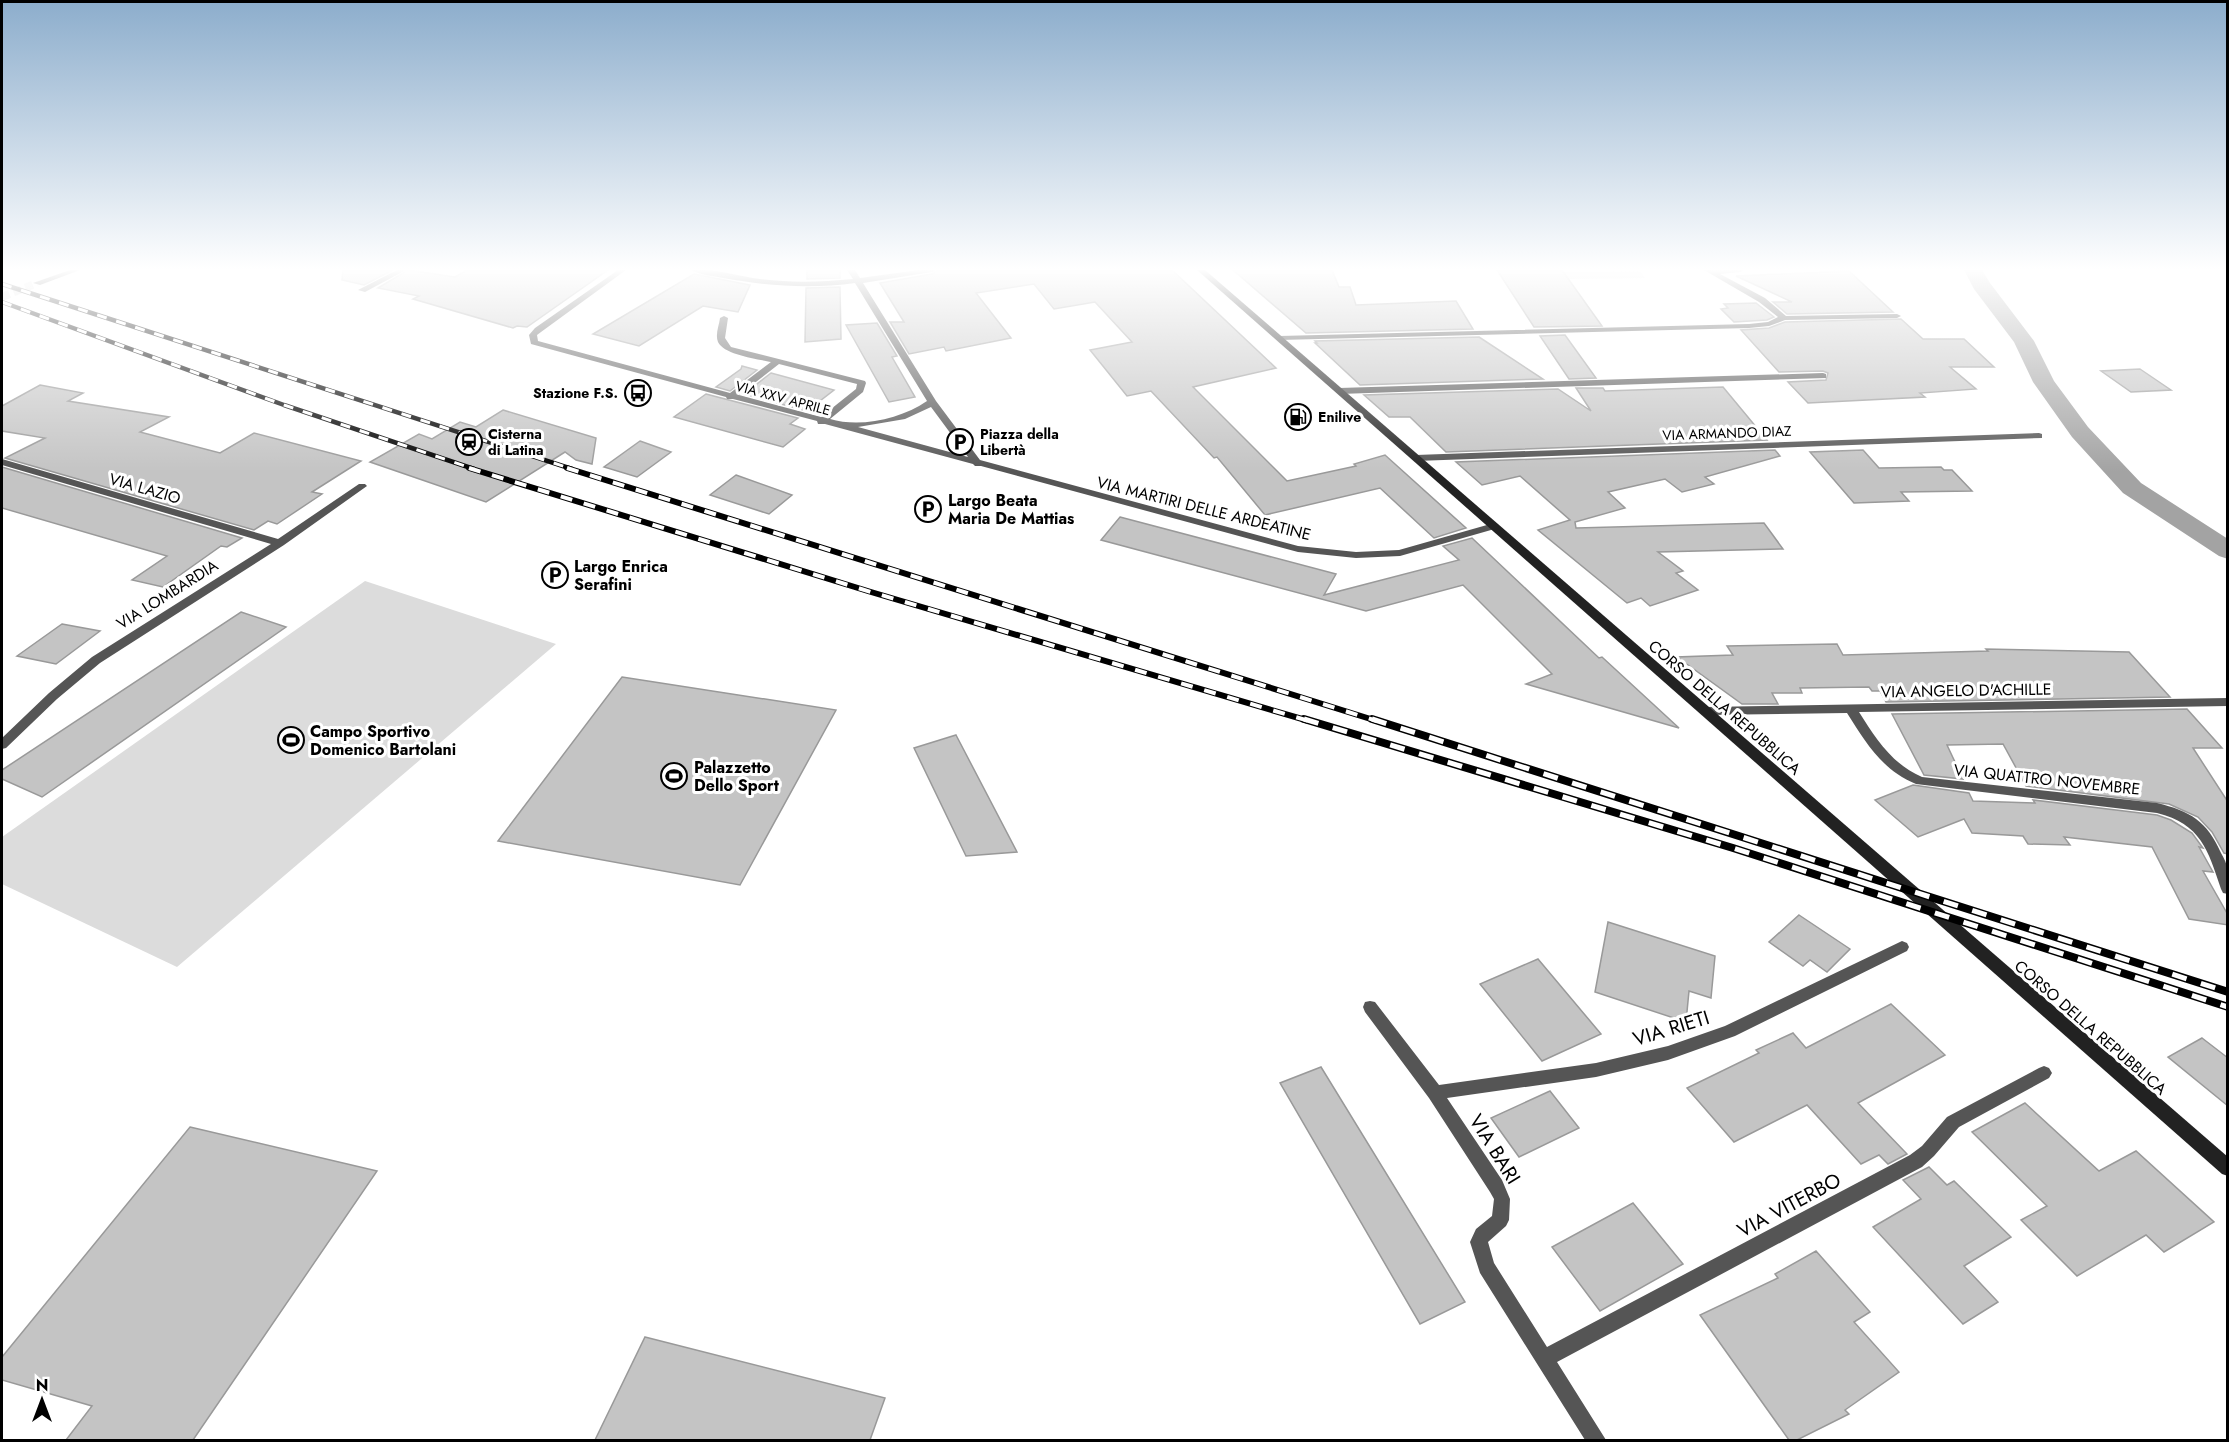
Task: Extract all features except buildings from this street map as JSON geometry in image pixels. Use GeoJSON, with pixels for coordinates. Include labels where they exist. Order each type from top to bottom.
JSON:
{"type":"FeatureCollection","features":[{"type":"Feature","properties":{"kind":"street","name":"VIA XXV APRILE"},"geometry":{"type":"LineString","coordinates":[[533,337],[534,342],[540,345],[836,426]]}},
{"type":"Feature","properties":{"kind":"street"},"geometry":{"type":"LineString","coordinates":[[721,337],[725,346],[738,352],[858,381],[863,385],[821,422]]}},
{"type":"Feature","properties":{"kind":"street"},"geometry":{"type":"LineString","coordinates":[[892,337],[932,402],[978,464]]}},
{"type":"Feature","properties":{"kind":"street"},"geometry":{"type":"LineString","coordinates":[[1279,338],[1307,337]]}},
{"type":"Feature","properties":{"kind":"street","name":"CORSO DELLA REPUBBLICA"},"geometry":{"type":"LineString","coordinates":[[1279,338],[2228,1168]]}},
{"type":"Feature","properties":{"kind":"street"},"geometry":{"type":"LineString","coordinates":[[730,397],[777,362]]}},
{"type":"Feature","properties":{"kind":"street"},"geometry":{"type":"LineString","coordinates":[[1339,391],[1823,375]]}},
{"type":"Feature","properties":{"kind":"street"},"geometry":{"type":"LineString","coordinates":[[836,426],[902,417],[919,411],[932,402]]}},
{"type":"Feature","properties":{"kind":"street"},"geometry":{"type":"LineString","coordinates":[[836,426],[978,464]]}},
{"type":"Feature","properties":{"kind":"street","name":"VIA ARMANDO DIAZ"},"geometry":{"type":"LineString","coordinates":[[1416,458],[2039,436]]}},
{"type":"Feature","properties":{"kind":"street","name":"VIA LAZIO"},"geometry":{"type":"LineString","coordinates":[[2,462],[280,543]]}},
{"type":"Feature","properties":{"kind":"street","name":"VIA MARTIRI DELLE ARDEATINE"},"geometry":{"type":"LineString","coordinates":[[978,464],[1290,548],[1319,553],[1356,555],[1400,553],[1494,526]]}},
{"type":"Feature","properties":{"kind":"street","name":"VIA LOMBARDIA"},"geometry":{"type":"LineString","coordinates":[[2,745],[71,679],[96,660],[280,543],[362,486]]}},
{"type":"Feature","properties":{"kind":"street","name":"VIA ANGELO D'ACHILLE"},"geometry":{"type":"LineString","coordinates":[[1705,711],[2228,702]]}},
{"type":"Feature","properties":{"kind":"street","name":"VIA QUATTRO NOVEMBRE"},"geometry":{"type":"LineString","coordinates":[[1851,709],[1886,762],[1902,774],[1920,781],[2157,808],[2186,817],[2195,823],[2208,838],[2228,889]]}},
{"type":"Feature","properties":{"kind":"street","name":"VIA RIETI"},"geometry":{"type":"LineString","coordinates":[[1435,1093],[1596,1070],[1668,1053],[1716,1037],[1902,947]]}},
{"type":"Feature","properties":{"kind":"street","name":"VIA BARI"},"geometry":{"type":"LineString","coordinates":[[1370,1007],[1435,1093],[1497,1186],[1503,1199],[1500,1220],[1482,1235],[1479,1242],[1480,1253],[1486,1267],[1543,1359],[1596,1440]]}},
{"type":"Feature","properties":{"kind":"street","name":"VIA VITERBO"},"geometry":{"type":"LineString","coordinates":[[1543,1359],[1916,1161],[1928,1151],[1953,1122],[2044,1073]]}},
{"type":"Feature","properties":{"kind":"shaded area","name":"Campo Sportivo Domenico Bartolani"},"geometry":{"type":"Polygon","coordinates":[[[365,581],[556,644],[177,967],[2,884],[2,837],[365,581]]]}},
{"type":"Feature","properties":{"kind":"waterway"},"geometry":{"type":"LineString","coordinates":[[2021,337],[2044,382],[2080,432],[2132,488],[2228,551]]}},
{"type":"Feature","properties":{"kind":"railway"},"geometry":{"type":"LineString","coordinates":[[99,337],[284,405],[474,469]]}},
{"type":"Feature","properties":{"kind":"railway"},"geometry":{"type":"LineString","coordinates":[[166,337],[572,469]]}},
{"type":"Feature","properties":{"kind":"railway"},"geometry":{"type":"LineString","coordinates":[[469,468],[871,592],[1309,721]]}},
{"type":"Feature","properties":{"kind":"railway"},"geometry":{"type":"LineString","coordinates":[[567,468],[1377,721]]}},
{"type":"Feature","properties":{"kind":"railway"},"geometry":{"type":"LineString","coordinates":[[1304,719],[1733,848],[2228,1007]]}},
{"type":"Feature","properties":{"kind":"railway"},"geometry":{"type":"LineString","coordinates":[[1372,719],[2228,992]]}},
{"type":"Feature","properties":{"kind":"place","name":"Stazione F.S."},"geometry":{"type":"Point","coordinates":[638,393]}},
{"type":"Feature","properties":{"kind":"place","name":"Enilive"},"geometry":{"type":"Point","coordinates":[1298,417]}},
{"type":"Feature","properties":{"kind":"place","name":"Cisterna di Latina"},"geometry":{"type":"Point","coordinates":[469,442]}},
{"type":"Feature","properties":{"kind":"place","name":"Piazza della Libertà"},"geometry":{"type":"Point","coordinates":[960,442]}},
{"type":"Feature","properties":{"kind":"place","name":"Largo Beata Maria De Mattias"},"geometry":{"type":"Point","coordinates":[928,509]}},
{"type":"Feature","properties":{"kind":"place","name":"Largo Enrica Serafini"},"geometry":{"type":"Point","coordinates":[555,575]}},
{"type":"Feature","properties":{"kind":"place","name":"Campo Sportivo Domenico Bartolani"},"geometry":{"type":"Point","coordinates":[291,740]}},
{"type":"Feature","properties":{"kind":"place","name":"Palazzetto Dello Sport"},"geometry":{"type":"Point","coordinates":[674,776]}}]}
